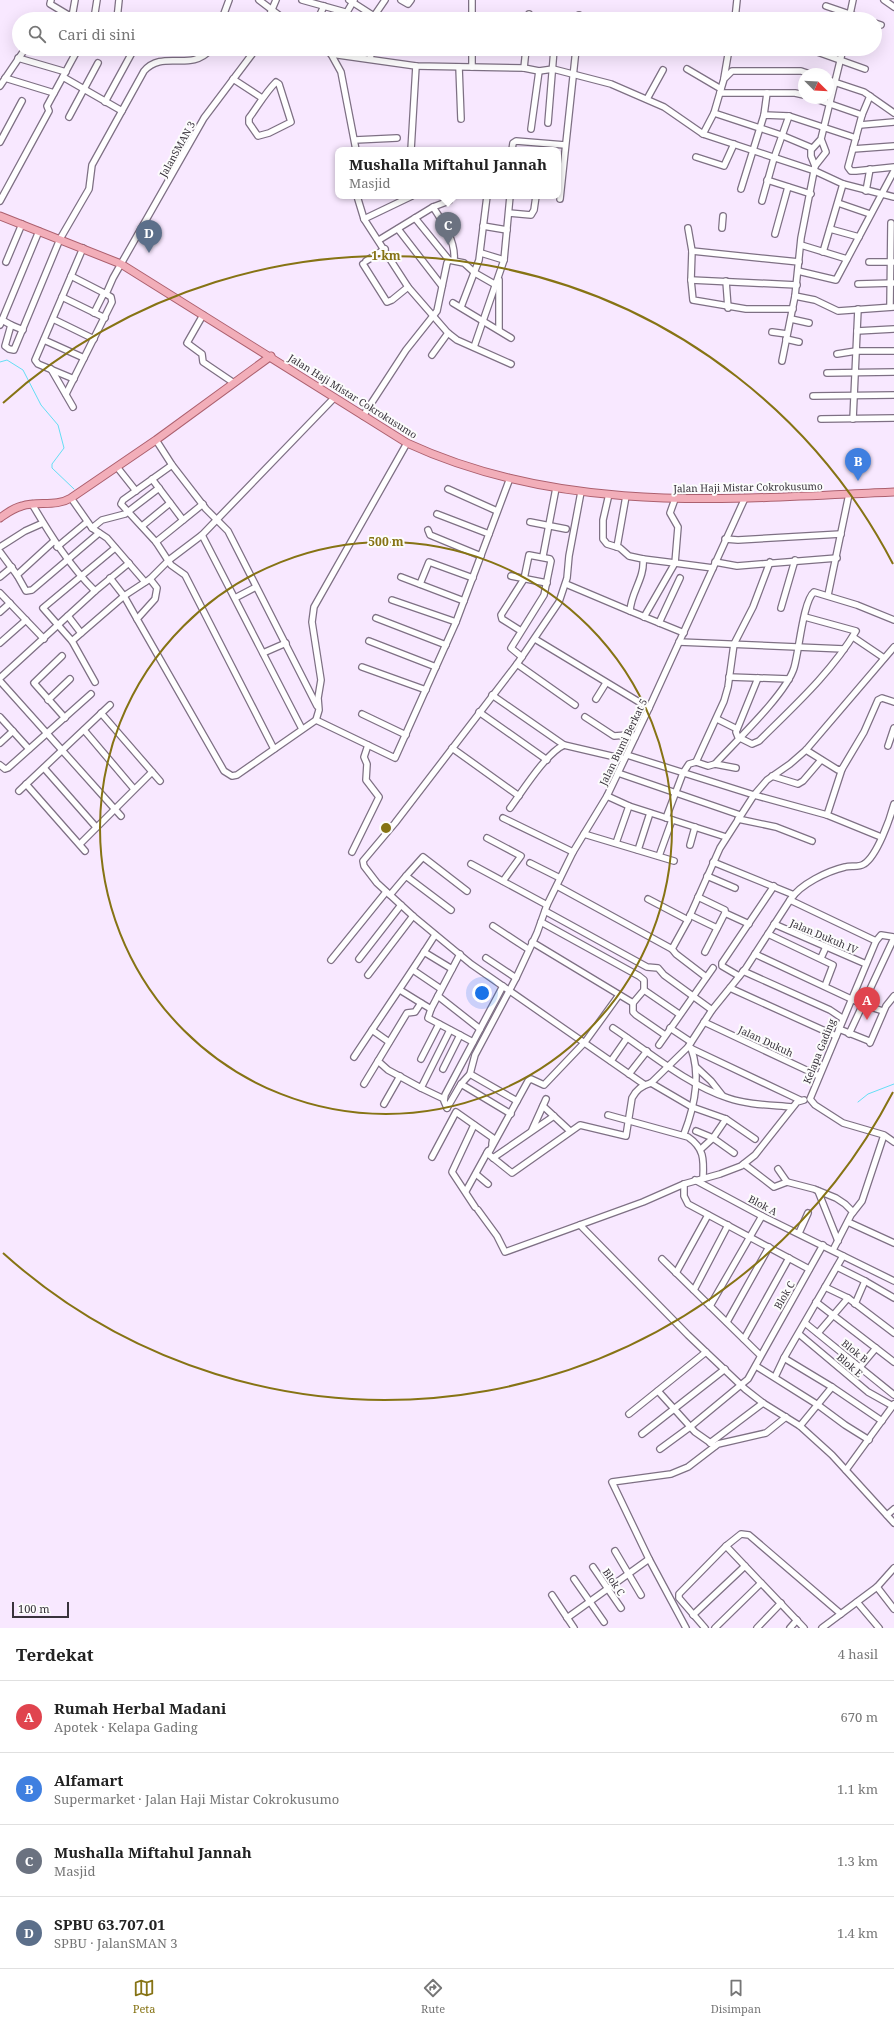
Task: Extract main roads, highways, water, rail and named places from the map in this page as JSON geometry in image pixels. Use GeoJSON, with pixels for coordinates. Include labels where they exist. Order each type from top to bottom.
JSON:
{"type":"FeatureCollection","features":[{"type":"Feature","properties":{"kind":"main road","name":"Jalan Haji Mistar Cokrokusumo"},"geometry":{"type":"LineString","coordinates":[[0,216],[121,264],[271,356],[334,398],[407,443],[448,461],[510,478],[556,488],[626,496],[675,499],[744,498],[894,492]]}},
{"type":"Feature","properties":{"kind":"main road"},"geometry":{"type":"LineString","coordinates":[[0,518],[16,508],[32,504],[61,502],[71,498],[156,440],[271,356]]}},
{"type":"Feature","properties":{"kind":"waterway"},"geometry":{"type":"LineString","coordinates":[[0,362],[7,360],[23,370],[41,405],[58,425],[64,448],[52,464],[52,468],[74,489]]}},
{"type":"Feature","properties":{"kind":"waterway"},"geometry":{"type":"LineString","coordinates":[[858,1102],[868,1094],[894,1084]]}},
{"type":"Feature","properties":{"kind":"place","name":"Mushalla Miftahul Jannah"},"geometry":{"type":"Point","coordinates":[448,245]}},
{"type":"Feature","properties":{"kind":"place","name":"SPBU 63.707.01"},"geometry":{"type":"Point","coordinates":[149,253]}},
{"type":"Feature","properties":{"kind":"place","name":"Alfamart"},"geometry":{"type":"Point","coordinates":[858,481]}},
{"type":"Feature","properties":{"kind":"place","name":"Rumah Herbal Madani"},"geometry":{"type":"Point","coordinates":[867,1020]}}]}
